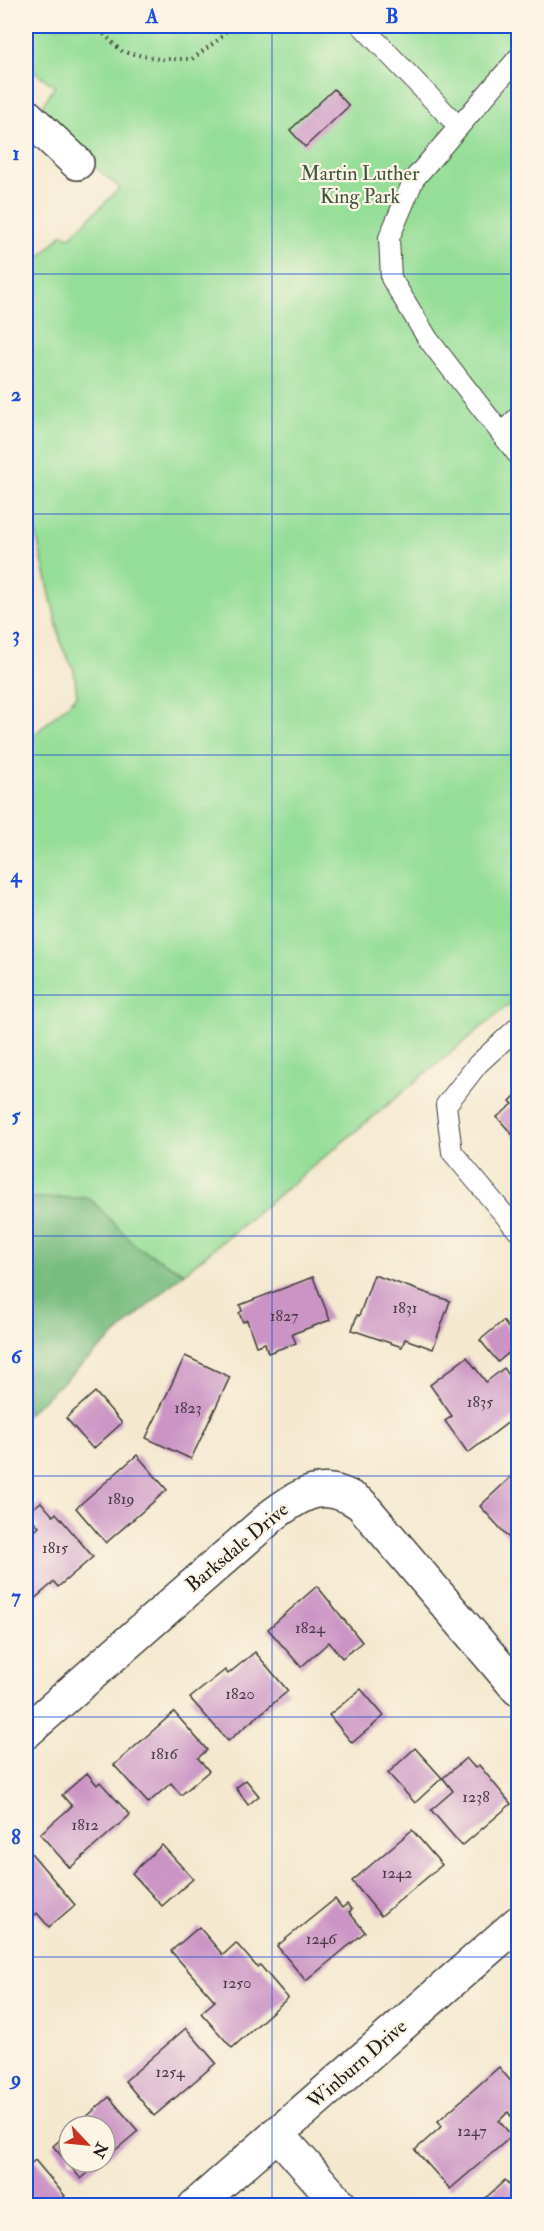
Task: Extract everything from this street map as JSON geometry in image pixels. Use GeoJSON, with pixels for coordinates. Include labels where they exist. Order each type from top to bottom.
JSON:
{"type":"FeatureCollection","features":[{"type":"Feature","properties":{"kind":"street"},"geometry":{"type":"LineString","coordinates":[[26,115],[77,163]]}},
{"type":"Feature","properties":{"kind":"street","name":"Barksdale Drive"},"geometry":{"type":"LineString","coordinates":[[26,1732],[274,1514],[297,1498],[314,1491],[330,1490],[346,1494],[361,1504],[519,1689]]}},
{"type":"Feature","properties":{"kind":"street","name":"Winburn Drive"},"geometry":{"type":"LineString","coordinates":[[195,2205],[519,1923]]}},
{"type":"Feature","properties":{"kind":"street"},"geometry":{"type":"LineString","coordinates":[[277,2133],[341,2205]]}},
{"type":"Feature","properties":{"kind":"lane"},"geometry":{"type":"LineString","coordinates":[[362,26],[458,126]]}},
{"type":"Feature","properties":{"kind":"lane"},"geometry":{"type":"LineString","coordinates":[[519,58],[414,179],[389,238],[391,278],[428,339],[519,454]]}},
{"type":"Feature","properties":{"kind":"lane"},"geometry":{"type":"LineString","coordinates":[[502,433],[519,417]]}},
{"type":"Feature","properties":{"kind":"lane"},"geometry":{"type":"LineString","coordinates":[[519,1027],[478,1064],[446,1105],[452,1152],[519,1230]]}},
{"type":"Feature","properties":{"kind":"path"},"geometry":{"type":"LineString","coordinates":[[95,26],[123,52],[159,59],[192,58],[218,40],[231,26]]}},
{"type":"Feature","properties":{"kind":"green space","name":"Martin Luther King Park"},"geometry":{"type":"Polygon","coordinates":[[[26,26],[518,26],[518,997],[184,1273],[137,1247],[89,1198],[26,1198],[26,742],[77,696],[74,670],[62,647],[35,529],[26,529],[26,272],[62,234],[70,237],[120,188],[35,117],[55,86],[26,66],[26,26]]]}},
{"type":"Feature","properties":{"kind":"green space"},"geometry":{"type":"Polygon","coordinates":[[[26,1192],[27,1198],[89,1198],[137,1247],[184,1273],[26,1415],[26,1192]]]}},
{"type":"Feature","properties":{"kind":"building"},"geometry":{"type":"Polygon","coordinates":[[[334,89],[349,106],[305,147],[290,130],[334,89]]]}},
{"type":"Feature","properties":{"kind":"building"},"geometry":{"type":"Polygon","coordinates":[[[518,1093],[518,1141],[497,1117],[513,1104],[510,1101],[518,1093]]]}},
{"type":"Feature","properties":{"kind":"building"},"geometry":{"type":"Polygon","coordinates":[[[374,1275],[450,1301],[433,1349],[405,1339],[402,1347],[352,1330],[374,1275]]]}},
{"type":"Feature","properties":{"kind":"building"},"geometry":{"type":"Polygon","coordinates":[[[313,1277],[330,1320],[292,1334],[296,1343],[268,1353],[265,1343],[256,1346],[247,1320],[243,1322],[239,1313],[242,1311],[240,1305],[313,1277]]]}},
{"type":"Feature","properties":{"kind":"building"},"geometry":{"type":"Polygon","coordinates":[[[503,1321],[518,1340],[518,1345],[498,1362],[480,1340],[503,1321]]]}},
{"type":"Feature","properties":{"kind":"building"},"geometry":{"type":"Polygon","coordinates":[[[185,1356],[230,1377],[191,1459],[146,1438],[185,1356]]]}},
{"type":"Feature","properties":{"kind":"building"},"geometry":{"type":"Polygon","coordinates":[[[467,1357],[486,1382],[504,1368],[518,1388],[518,1415],[468,1453],[445,1421],[452,1416],[430,1385],[467,1357]]]}},
{"type":"Feature","properties":{"kind":"building"},"geometry":{"type":"Polygon","coordinates":[[[95,1392],[122,1423],[93,1449],[66,1418],[95,1392]]]}},
{"type":"Feature","properties":{"kind":"building"},"geometry":{"type":"Polygon","coordinates":[[[137,1455],[167,1490],[106,1543],[76,1508],[137,1455]]]}},
{"type":"Feature","properties":{"kind":"building"},"geometry":{"type":"Polygon","coordinates":[[[515,1473],[518,1477],[518,1548],[480,1506],[515,1473]]]}},
{"type":"Feature","properties":{"kind":"building"},"geometry":{"type":"Polygon","coordinates":[[[41,1502],[53,1516],[56,1513],[93,1557],[58,1587],[54,1582],[26,1606],[26,1539],[39,1527],[27,1513],[41,1502]]]}},
{"type":"Feature","properties":{"kind":"building"},"geometry":{"type":"Polygon","coordinates":[[[317,1586],[362,1642],[342,1658],[329,1642],[301,1667],[268,1629],[317,1586]]]}},
{"type":"Feature","properties":{"kind":"building"},"geometry":{"type":"Polygon","coordinates":[[[255,1652],[288,1691],[228,1741],[190,1698],[225,1670],[228,1674],[255,1652]]]}},
{"type":"Feature","properties":{"kind":"building"},"geometry":{"type":"Polygon","coordinates":[[[361,1689],[384,1716],[352,1743],[329,1715],[361,1689]]]}},
{"type":"Feature","properties":{"kind":"building"},"geometry":{"type":"Polygon","coordinates":[[[174,1712],[207,1750],[198,1758],[209,1771],[181,1795],[171,1783],[148,1803],[114,1765],[174,1712]]]}},
{"type":"Feature","properties":{"kind":"building"},"geometry":{"type":"Polygon","coordinates":[[[415,1748],[442,1778],[415,1803],[388,1773],[415,1748]]]}},
{"type":"Feature","properties":{"kind":"building"},"geometry":{"type":"Polygon","coordinates":[[[466,1758],[475,1768],[479,1765],[511,1804],[462,1846],[431,1810],[453,1791],[443,1778],[466,1758]]]}},
{"type":"Feature","properties":{"kind":"building"},"geometry":{"type":"Polygon","coordinates":[[[87,1773],[97,1785],[100,1782],[130,1815],[70,1868],[40,1834],[72,1806],[62,1795],[87,1773]]]}},
{"type":"Feature","properties":{"kind":"building"},"geometry":{"type":"Polygon","coordinates":[[[246,1780],[259,1796],[248,1805],[236,1788],[246,1780]]]}},
{"type":"Feature","properties":{"kind":"building"},"geometry":{"type":"Polygon","coordinates":[[[412,1830],[442,1865],[381,1916],[352,1881],[412,1830]]]}},
{"type":"Feature","properties":{"kind":"building"},"geometry":{"type":"Polygon","coordinates":[[[162,1845],[193,1879],[162,1906],[132,1873],[162,1845]]]}},
{"type":"Feature","properties":{"kind":"building"},"geometry":{"type":"Polygon","coordinates":[[[26,1847],[75,1905],[49,1927],[37,1913],[26,1924],[26,1847]]]}},
{"type":"Feature","properties":{"kind":"building"},"geometry":{"type":"Polygon","coordinates":[[[335,1899],[342,1908],[347,1904],[352,1910],[349,1912],[365,1932],[306,1981],[277,1946],[335,1899]]]}},
{"type":"Feature","properties":{"kind":"building"},"geometry":{"type":"Polygon","coordinates":[[[199,1927],[223,1955],[236,1943],[257,1967],[260,1965],[288,1998],[232,2048],[201,2013],[215,2001],[171,1951],[199,1927]]]}},
{"type":"Feature","properties":{"kind":"building"},"geometry":{"type":"Polygon","coordinates":[[[186,2028],[216,2063],[154,2116],[125,2081],[186,2028]]]}},
{"type":"Feature","properties":{"kind":"building"},"geometry":{"type":"Polygon","coordinates":[[[499,2067],[518,2090],[518,2126],[508,2112],[499,2121],[512,2136],[450,2189],[415,2150],[442,2126],[438,2121],[499,2067]]]}},
{"type":"Feature","properties":{"kind":"building"},"geometry":{"type":"Polygon","coordinates":[[[109,2097],[138,2131],[117,2149],[117,2114],[90,2114],[109,2097]]]}},
{"type":"Feature","properties":{"kind":"building"},"geometry":{"type":"Polygon","coordinates":[[[35,2160],[65,2196],[53,2206],[26,2206],[26,2168],[35,2160]]]}},
{"type":"Feature","properties":{"kind":"building"},"geometry":{"type":"Polygon","coordinates":[[[77,2174],[87,2174],[81,2179],[77,2174]]]}},
{"type":"Feature","properties":{"kind":"building"},"geometry":{"type":"Polygon","coordinates":[[[505,2180],[518,2195],[518,2206],[477,2206],[505,2180]]]}}]}
